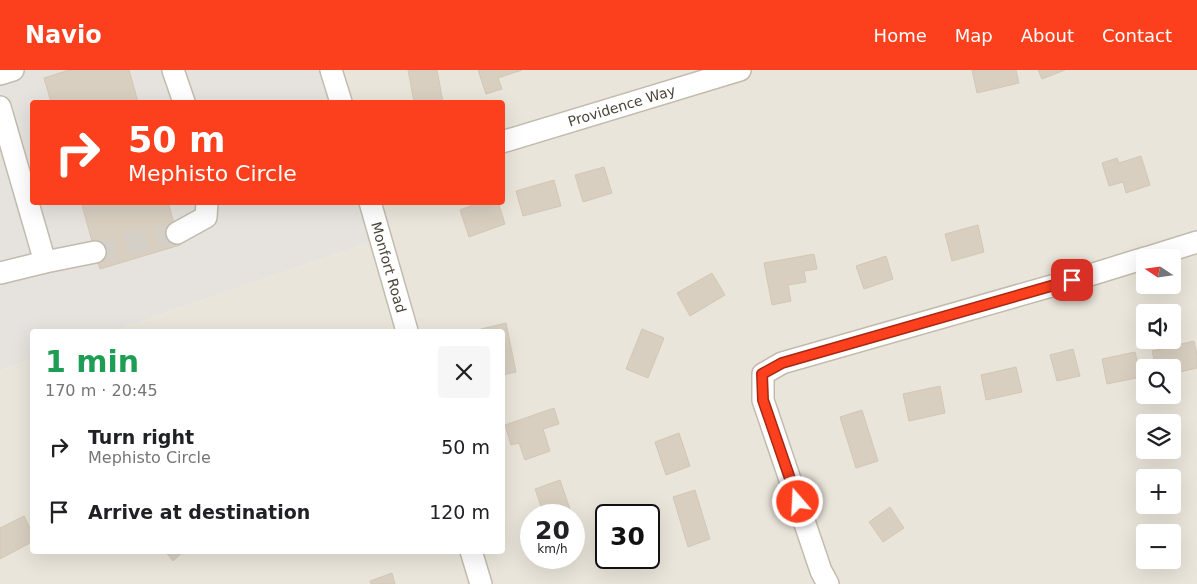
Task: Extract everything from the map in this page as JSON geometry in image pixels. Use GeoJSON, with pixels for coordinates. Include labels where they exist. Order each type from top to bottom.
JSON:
{"type":"FeatureCollection","features":[{"type":"Feature","properties":{"kind":"street"},"geometry":{"type":"LineString","coordinates":[[0,74],[13,70]]}},
{"type":"Feature","properties":{"kind":"street"},"geometry":{"type":"LineString","coordinates":[[173,70],[183,100]]}},
{"type":"Feature","properties":{"kind":"street"},"geometry":{"type":"LineString","coordinates":[[332,70],[340,100]]}},
{"type":"Feature","properties":{"kind":"street","name":"Providence Way"},"geometry":{"type":"LineString","coordinates":[[505,141],[740,70]]}},
{"type":"Feature","properties":{"kind":"street"},"geometry":{"type":"LineString","coordinates":[[0,107],[45,262]]}},
{"type":"Feature","properties":{"kind":"street"},"geometry":{"type":"LineString","coordinates":[[177,233],[206,216],[207,205]]}},
{"type":"Feature","properties":{"kind":"street","name":"Monfort Road"},"geometry":{"type":"LineString","coordinates":[[371,205],[406,329]]}},
{"type":"Feature","properties":{"kind":"street"},"geometry":{"type":"LineString","coordinates":[[1174,249],[1197,242]]}},
{"type":"Feature","properties":{"kind":"street"},"geometry":{"type":"LineString","coordinates":[[0,273],[95,252]]}},
{"type":"Feature","properties":{"kind":"street"},"geometry":{"type":"LineString","coordinates":[[828,584],[821,571],[763,400],[762,374],[782,363],[1136,261]]}},
{"type":"Feature","properties":{"kind":"street"},"geometry":{"type":"LineString","coordinates":[[472,554],[481,584]]}},
{"type":"Feature","properties":{"kind":"shaded area"},"geometry":{"type":"Polygon","coordinates":[[[0,70],[341,70],[350,100],[30,100],[30,205],[383,205],[391,235],[119,329],[30,329],[30,360],[0,371],[0,70]]]}},
{"type":"Feature","properties":{"kind":"shaded area"},"geometry":{"type":"Polygon","coordinates":[[[341,70],[1197,70],[1197,584],[0,584],[0,371],[30,360],[30,554],[505,554],[505,329],[119,329],[391,235],[383,205],[505,205],[505,100],[350,100],[341,70]]]}},
{"type":"Feature","properties":{"kind":"building"},"geometry":{"type":"Polygon","coordinates":[[[69,70],[129,70],[137,100],[50,100],[44,78],[69,70]]]}},
{"type":"Feature","properties":{"kind":"building"},"geometry":{"type":"Polygon","coordinates":[[[408,70],[437,70],[443,100],[414,100],[408,70]]]}},
{"type":"Feature","properties":{"kind":"building"},"geometry":{"type":"Polygon","coordinates":[[[478,70],[522,70],[498,78],[502,89],[486,94],[478,70]]]}},
{"type":"Feature","properties":{"kind":"building"},"geometry":{"type":"Polygon","coordinates":[[[972,70],[1016,70],[1019,83],[977,93],[972,70]]]}},
{"type":"Feature","properties":{"kind":"building"},"geometry":{"type":"Polygon","coordinates":[[[1038,70],[1065,70],[1042,79],[1038,70]]]}},
{"type":"Feature","properties":{"kind":"building"},"geometry":{"type":"Polygon","coordinates":[[[1141,156],[1150,185],[1126,193],[1123,182],[1109,186],[1102,163],[1117,158],[1119,163],[1141,156]]]}},
{"type":"Feature","properties":{"kind":"building"},"geometry":{"type":"Polygon","coordinates":[[[604,167],[612,193],[583,202],[575,175],[604,167]]]}},
{"type":"Feature","properties":{"kind":"building"},"geometry":{"type":"Polygon","coordinates":[[[554,180],[561,206],[523,216],[516,191],[554,180]]]}},
{"type":"Feature","properties":{"kind":"building"},"geometry":{"type":"Polygon","coordinates":[[[82,205],[169,205],[180,245],[100,269],[82,205]]]}},
{"type":"Feature","properties":{"kind":"building"},"geometry":{"type":"Polygon","coordinates":[[[473,205],[499,205],[505,224],[469,237],[460,210],[473,205]]]}},
{"type":"Feature","properties":{"kind":"building"},"geometry":{"type":"Polygon","coordinates":[[[978,225],[984,252],[952,261],[945,234],[978,225]]]}},
{"type":"Feature","properties":{"kind":"building"},"geometry":{"type":"Polygon","coordinates":[[[814,254],[817,269],[804,271],[806,282],[788,285],[791,301],[772,305],[764,263],[814,254]]]}},
{"type":"Feature","properties":{"kind":"building"},"geometry":{"type":"Polygon","coordinates":[[[886,256],[893,279],[864,289],[856,266],[886,256]]]}},
{"type":"Feature","properties":{"kind":"building"},"geometry":{"type":"Polygon","coordinates":[[[712,273],[725,295],[690,316],[677,293],[712,273]]]}},
{"type":"Feature","properties":{"kind":"building"},"geometry":{"type":"Polygon","coordinates":[[[506,323],[516,372],[505,374],[505,329],[481,329],[506,323]]]}},
{"type":"Feature","properties":{"kind":"building"},"geometry":{"type":"Polygon","coordinates":[[[642,329],[664,338],[648,378],[626,369],[642,329]]]}},
{"type":"Feature","properties":{"kind":"building"},"geometry":{"type":"Polygon","coordinates":[[[1194,341],[1197,368],[1181,372],[1181,359],[1154,359],[1152,351],[1181,349],[1181,344],[1194,341]]]}},
{"type":"Feature","properties":{"kind":"building"},"geometry":{"type":"Polygon","coordinates":[[[1073,349],[1080,376],[1057,381],[1050,355],[1073,349]]]}},
{"type":"Feature","properties":{"kind":"building"},"geometry":{"type":"Polygon","coordinates":[[[1135,352],[1136,378],[1107,384],[1102,359],[1135,352]]]}},
{"type":"Feature","properties":{"kind":"building"},"geometry":{"type":"Polygon","coordinates":[[[1016,367],[1022,392],[986,400],[981,375],[1016,367]]]}},
{"type":"Feature","properties":{"kind":"building"},"geometry":{"type":"Polygon","coordinates":[[[940,386],[945,413],[909,421],[903,394],[940,386]]]}},
{"type":"Feature","properties":{"kind":"building"},"geometry":{"type":"Polygon","coordinates":[[[554,408],[559,424],[543,429],[550,451],[525,460],[519,443],[511,445],[505,425],[554,408]]]}},
{"type":"Feature","properties":{"kind":"building"},"geometry":{"type":"Polygon","coordinates":[[[862,410],[878,461],[856,468],[840,417],[862,410]]]}},
{"type":"Feature","properties":{"kind":"building"},"geometry":{"type":"Polygon","coordinates":[[[679,433],[690,466],[666,475],[655,442],[679,433]]]}},
{"type":"Feature","properties":{"kind":"building"},"geometry":{"type":"Polygon","coordinates":[[[560,480],[568,504],[540,504],[535,489],[560,480]]]}},
{"type":"Feature","properties":{"kind":"building"},"geometry":{"type":"Polygon","coordinates":[[[695,490],[710,539],[688,547],[673,497],[695,490]]]}},
{"type":"Feature","properties":{"kind":"building"},"geometry":{"type":"Polygon","coordinates":[[[890,507],[904,528],[883,542],[869,522],[890,507]]]}},
{"type":"Feature","properties":{"kind":"building"},"geometry":{"type":"Polygon","coordinates":[[[24,516],[30,528],[30,543],[0,559],[0,528],[24,516]]]}},
{"type":"Feature","properties":{"kind":"building"},"geometry":{"type":"Polygon","coordinates":[[[167,554],[181,554],[173,561],[167,554]]]}},
{"type":"Feature","properties":{"kind":"building"},"geometry":{"type":"Polygon","coordinates":[[[392,573],[395,584],[371,584],[370,581],[392,573]]]}},
{"type":"Feature","properties":{"kind":"tunnel"},"geometry":{"type":"LineString","coordinates":[[95,252],[177,233]]}},
{"type":"Feature","properties":{"kind":"route"},"geometry":{"type":"LineString","coordinates":[[798,502],[763,400],[762,374],[782,363],[1072,280]]}}]}
